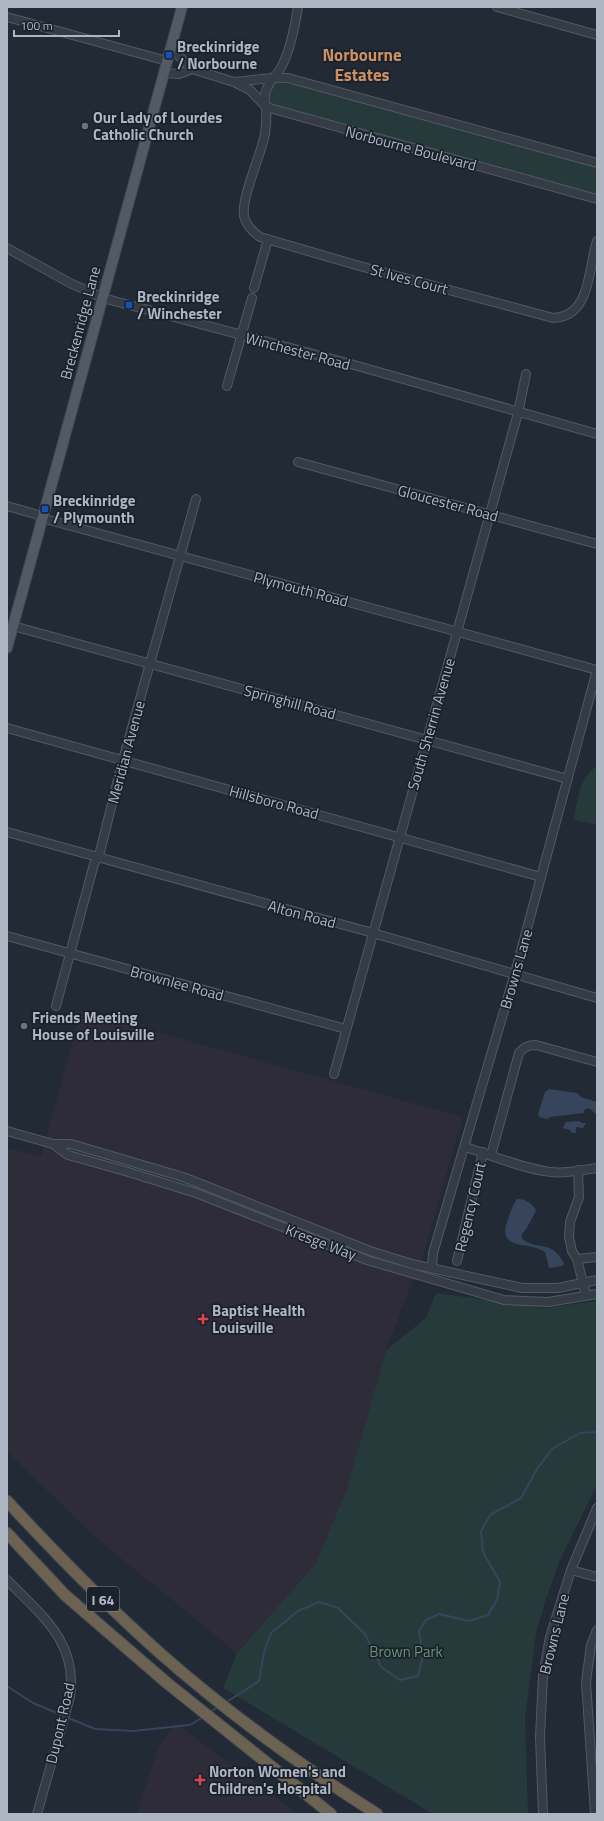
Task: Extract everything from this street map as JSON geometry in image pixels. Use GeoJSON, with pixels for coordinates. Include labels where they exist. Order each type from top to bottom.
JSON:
{"type":"FeatureCollection","features":[{"type":"Feature","properties":{"kind":"highway","name":"I 64"},"geometry":{"type":"LineString","coordinates":[[7,1501],[61,1559],[161,1654],[238,1718],[335,1787],[377,1814]]}},
{"type":"Feature","properties":{"kind":"highway","name":"I 64"},"geometry":{"type":"LineString","coordinates":[[7,1533],[65,1595],[189,1701],[316,1802],[336,1814]]}},
{"type":"Feature","properties":{"kind":"highway"},"geometry":{"type":"LineString","coordinates":[[316,1802],[331,1814]]}},
{"type":"Feature","properties":{"kind":"main road","name":"Breckenridge Lane"},"geometry":{"type":"LineString","coordinates":[[7,648],[182,7]]}},
{"type":"Feature","properties":{"kind":"street"},"geometry":{"type":"LineString","coordinates":[[266,107],[264,96],[273,77],[279,71],[288,48],[296,24],[298,7]]}},
{"type":"Feature","properties":{"kind":"street"},"geometry":{"type":"LineString","coordinates":[[497,7],[597,35]]}},
{"type":"Feature","properties":{"kind":"street"},"geometry":{"type":"LineString","coordinates":[[7,17],[169,56],[176,53],[192,69],[234,82],[250,90],[266,107]]}},
{"type":"Feature","properties":{"kind":"street"},"geometry":{"type":"LineString","coordinates":[[164,73],[179,74],[192,69]]}},
{"type":"Feature","properties":{"kind":"street"},"geometry":{"type":"LineString","coordinates":[[234,82],[253,81],[273,77],[288,78],[597,163]]}},
{"type":"Feature","properties":{"kind":"street","name":"Norbourne Boulevard"},"geometry":{"type":"LineString","coordinates":[[266,107],[597,199]]}},
{"type":"Feature","properties":{"kind":"street","name":"St Ives Court"},"geometry":{"type":"LineString","coordinates":[[266,107],[267,120],[264,136],[244,208],[245,220],[250,228],[260,237],[553,318],[560,318],[570,313],[578,306],[585,293],[597,242]]}},
{"type":"Feature","properties":{"kind":"street"},"geometry":{"type":"LineString","coordinates":[[254,288],[268,239]]}},
{"type":"Feature","properties":{"kind":"street","name":"Winchester Road"},"geometry":{"type":"LineString","coordinates":[[7,248],[70,283],[103,298],[597,434]]}},
{"type":"Feature","properties":{"kind":"street"},"geometry":{"type":"LineString","coordinates":[[227,386],[252,298]]}},
{"type":"Feature","properties":{"kind":"street","name":"South Sherrin Avenue"},"geometry":{"type":"LineString","coordinates":[[334,1074],[518,412],[526,374]]}},
{"type":"Feature","properties":{"kind":"street","name":"Gloucester Road"},"geometry":{"type":"LineString","coordinates":[[298,462],[597,544]]}},
{"type":"Feature","properties":{"kind":"street","name":"Meridian Avenue"},"geometry":{"type":"LineString","coordinates":[[56,1006],[69,953],[124,761],[196,499]]}},
{"type":"Feature","properties":{"kind":"street","name":"Plymouth Road"},"geometry":{"type":"LineString","coordinates":[[7,506],[35,514],[42,518],[597,670]]}},
{"type":"Feature","properties":{"kind":"street","name":"Springhill Road"},"geometry":{"type":"LineString","coordinates":[[13,626],[568,779]]}},
{"type":"Feature","properties":{"kind":"street","name":"Browns Lane"},"geometry":{"type":"LineString","coordinates":[[432,1268],[434,1253],[515,973],[597,670]]}},
{"type":"Feature","properties":{"kind":"street","name":"Hillsboro Road"},"geometry":{"type":"LineString","coordinates":[[7,728],[541,877]]}},
{"type":"Feature","properties":{"kind":"street","name":"Alton Road"},"geometry":{"type":"LineString","coordinates":[[7,832],[373,933],[597,998]]}},
{"type":"Feature","properties":{"kind":"street","name":"Brownlee Road"},"geometry":{"type":"LineString","coordinates":[[7,936],[346,1029]]}},
{"type":"Feature","properties":{"kind":"street","name":"Regency Court"},"geometry":{"type":"LineString","coordinates":[[457,1261],[487,1154],[519,1053],[528,1045],[531,1045],[597,1062]]}},
{"type":"Feature","properties":{"kind":"street","name":"Kresge Way"},"geometry":{"type":"LineString","coordinates":[[7,1131],[53,1144],[71,1144],[183,1177],[370,1251],[432,1268],[522,1288],[558,1288],[597,1280]]}},
{"type":"Feature","properties":{"kind":"street","name":"Kresge Way"},"geometry":{"type":"LineString","coordinates":[[53,1144],[68,1155],[196,1193],[367,1260],[455,1287],[504,1300],[519,1302],[548,1302],[586,1294],[597,1294]]}},
{"type":"Feature","properties":{"kind":"street"},"geometry":{"type":"LineString","coordinates":[[465,1147],[548,1172],[597,1168]]}},
{"type":"Feature","properties":{"kind":"street"},"geometry":{"type":"LineString","coordinates":[[578,1170],[579,1196],[570,1222],[569,1237],[572,1251],[577,1259],[586,1294]]}},
{"type":"Feature","properties":{"kind":"street"},"geometry":{"type":"LineString","coordinates":[[577,1259],[597,1256]]}},
{"type":"Feature","properties":{"kind":"street","name":"Browns Lane"},"geometry":{"type":"LineString","coordinates":[[542,1814],[540,1737],[543,1676],[550,1637],[571,1570],[597,1508]]}},
{"type":"Feature","properties":{"kind":"street"},"geometry":{"type":"LineString","coordinates":[[571,1570],[597,1577]]}},
{"type":"Feature","properties":{"kind":"street","name":"Dupont Road"},"geometry":{"type":"LineString","coordinates":[[7,1580],[43,1617],[62,1641],[67,1652],[72,1677],[67,1705],[37,1814]]}},
{"type":"Feature","properties":{"kind":"street"},"geometry":{"type":"LineString","coordinates":[[595,1814],[586,1682],[591,1646],[597,1630]]}},
{"type":"Feature","properties":{"kind":"shaded area","name":"Baptist Health Louisville"},"geometry":{"type":"Polygon","coordinates":[[[81,1011],[463,1117],[424,1252],[386,1350],[346,1491],[316,1563],[237,1653],[95,1537],[7,1452],[7,1148],[41,1156],[81,1011]]]}},
{"type":"Feature","properties":{"kind":"shaded area","name":"Norton Women's and Children's Hospital"},"geometry":{"type":"Polygon","coordinates":[[[175,1723],[298,1814],[136,1814],[159,1746],[175,1723]]]}},
{"type":"Feature","properties":{"kind":"green space"},"geometry":{"type":"Polygon","coordinates":[[[286,81],[597,167],[597,196],[271,105],[268,96],[272,87],[276,82],[286,81]]]}},
{"type":"Feature","properties":{"kind":"green space"},"geometry":{"type":"Polygon","coordinates":[[[597,766],[597,825],[574,820],[580,790],[586,777],[597,766]]]}},
{"type":"Feature","properties":{"kind":"green space","name":"Brown Park"},"geometry":{"type":"Polygon","coordinates":[[[436,1293],[543,1308],[597,1301],[597,1485],[560,1560],[536,1633],[525,1718],[528,1814],[433,1814],[223,1688],[237,1653],[316,1563],[346,1491],[386,1350],[426,1318],[436,1293]]]}},
{"type":"Feature","properties":{"kind":"water"},"geometry":{"type":"Polygon","coordinates":[[[549,1089],[577,1093],[581,1097],[597,1102],[597,1115],[589,1108],[584,1110],[584,1113],[550,1117],[547,1119],[539,1117],[538,1114],[545,1092],[549,1089]]]}},
{"type":"Feature","properties":{"kind":"water"},"geometry":{"type":"Polygon","coordinates":[[[579,1121],[586,1123],[583,1128],[576,1127],[576,1133],[572,1133],[570,1130],[563,1128],[566,1122],[579,1121]]]}},
{"type":"Feature","properties":{"kind":"water"},"geometry":{"type":"Polygon","coordinates":[[[517,1199],[523,1199],[528,1202],[535,1208],[536,1211],[522,1234],[522,1239],[554,1251],[564,1263],[563,1266],[549,1268],[545,1252],[539,1249],[517,1244],[507,1237],[505,1231],[507,1222],[512,1207],[517,1199]]]}},
{"type":"Feature","properties":{"kind":"waterway"},"geometry":{"type":"LineString","coordinates":[[225,1703],[259,1681],[264,1652],[271,1633],[298,1611],[319,1602],[338,1608],[365,1634],[381,1667],[400,1680],[418,1676],[423,1656],[419,1631],[426,1620],[439,1614],[469,1621],[488,1615],[497,1600],[500,1582],[483,1552],[481,1531],[490,1515],[521,1498],[537,1469],[552,1449],[580,1433],[597,1432]]}},
{"type":"Feature","properties":{"kind":"waterway"},"geometry":{"type":"LineString","coordinates":[[7,1686],[33,1703],[62,1715]]}},
{"type":"Feature","properties":{"kind":"waterway"},"geometry":{"type":"LineString","coordinates":[[210,1712],[218,1707]]}},
{"type":"Feature","properties":{"kind":"waterway"},"geometry":{"type":"LineString","coordinates":[[66,1717],[95,1729],[133,1731],[190,1725],[203,1717]]}},
{"type":"Feature","properties":{"kind":"place","name":"Breckinridge / Norbourne"},"geometry":{"type":"Point","coordinates":[169,55]}},
{"type":"Feature","properties":{"kind":"place","name":"Our Lady of Lourdes Catholic Church"},"geometry":{"type":"Point","coordinates":[85,126]}},
{"type":"Feature","properties":{"kind":"place","name":"Breckinridge / Winchester"},"geometry":{"type":"Point","coordinates":[129,305]}},
{"type":"Feature","properties":{"kind":"place","name":"Breckinridge / Plymounth"},"geometry":{"type":"Point","coordinates":[45,509]}},
{"type":"Feature","properties":{"kind":"place","name":"Friends Meeting House of Louisville"},"geometry":{"type":"Point","coordinates":[24,1026]}},
{"type":"Feature","properties":{"kind":"place","name":"Baptist Health Louisville"},"geometry":{"type":"Point","coordinates":[203,1319]}},
{"type":"Feature","properties":{"kind":"place","name":"Norton Women's and Children's Hospital"},"geometry":{"type":"Point","coordinates":[200,1780]}},
{"type":"Feature","properties":{"kind":"district","name":"Norbourne Estates"},"geometry":{"type":"Point","coordinates":[362,65]}}]}
